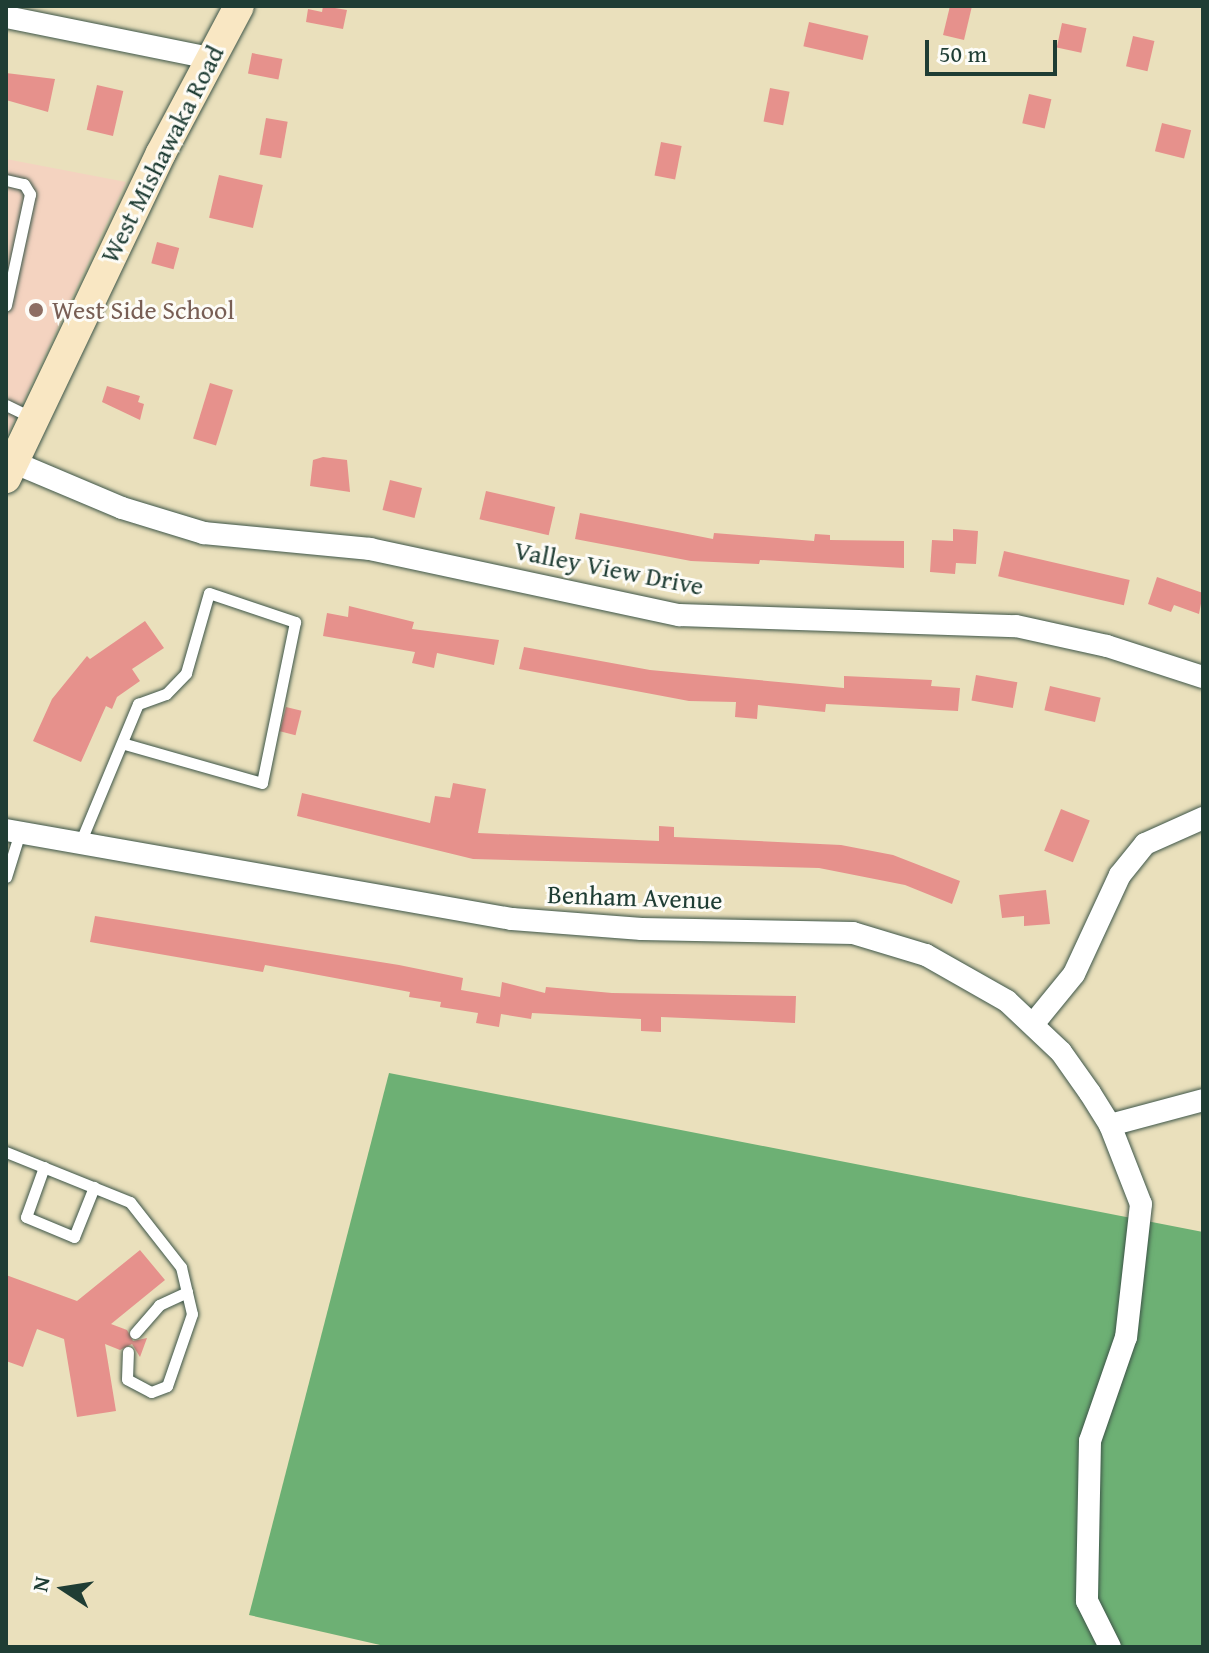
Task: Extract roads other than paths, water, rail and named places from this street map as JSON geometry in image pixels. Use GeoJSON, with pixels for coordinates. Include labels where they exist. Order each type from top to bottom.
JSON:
{"type":"FeatureCollection","features":[{"type":"Feature","properties":{"kind":"main road","name":"West Mishawaka Road"},"geometry":{"type":"LineString","coordinates":[[10,470],[209,58],[239,6]]}},
{"type":"Feature","properties":{"kind":"street"},"geometry":{"type":"LineString","coordinates":[[6,17],[209,58]]}},
{"type":"Feature","properties":{"kind":"street","name":"Valley View Drive"},"geometry":{"type":"LineString","coordinates":[[10,470],[204,533],[370,549],[679,615],[1016,626],[1107,646],[1203,677]]}},
{"type":"Feature","properties":{"kind":"street"},"geometry":{"type":"LineString","coordinates":[[1034,1023],[1074,974],[1120,875],[1145,844],[1203,818]]}},
{"type":"Feature","properties":{"kind":"street","name":"Benham Avenue"},"geometry":{"type":"LineString","coordinates":[[13,831],[512,919],[642,929],[853,933],[948,966],[1034,1023],[1061,1052],[1110,1125],[1141,1204],[1126,1337],[1090,1441],[1087,1601],[1110,1647]]}},
{"type":"Feature","properties":{"kind":"street"},"geometry":{"type":"LineString","coordinates":[[1110,1125],[1203,1100]]}},
{"type":"Feature","properties":{"kind":"lane"},"geometry":{"type":"LineString","coordinates":[[6,180],[24,184],[30,194],[6,305]]}},
{"type":"Feature","properties":{"kind":"lane"},"geometry":{"type":"LineString","coordinates":[[6,405],[34,418]]}},
{"type":"Feature","properties":{"kind":"lane"},"geometry":{"type":"LineString","coordinates":[[80,843],[125,744],[138,704],[166,694],[186,673],[209,593],[295,622],[262,783],[125,744]]}},
{"type":"Feature","properties":{"kind":"lane"},"geometry":{"type":"LineString","coordinates":[[6,877],[13,831]]}},
{"type":"Feature","properties":{"kind":"lane"},"geometry":{"type":"LineString","coordinates":[[6,1152],[130,1202],[181,1267],[192,1314],[167,1386],[151,1392],[127,1379],[128,1352]]}},
{"type":"Feature","properties":{"kind":"lane"},"geometry":{"type":"LineString","coordinates":[[44,1167],[26,1217],[74,1237],[94,1187]]}},
{"type":"Feature","properties":{"kind":"lane"},"geometry":{"type":"LineString","coordinates":[[135,1333],[159,1305],[187,1292]]}},
{"type":"Feature","properties":{"kind":"place","name":"West Side School"},"geometry":{"type":"Point","coordinates":[36,310]}}]}
